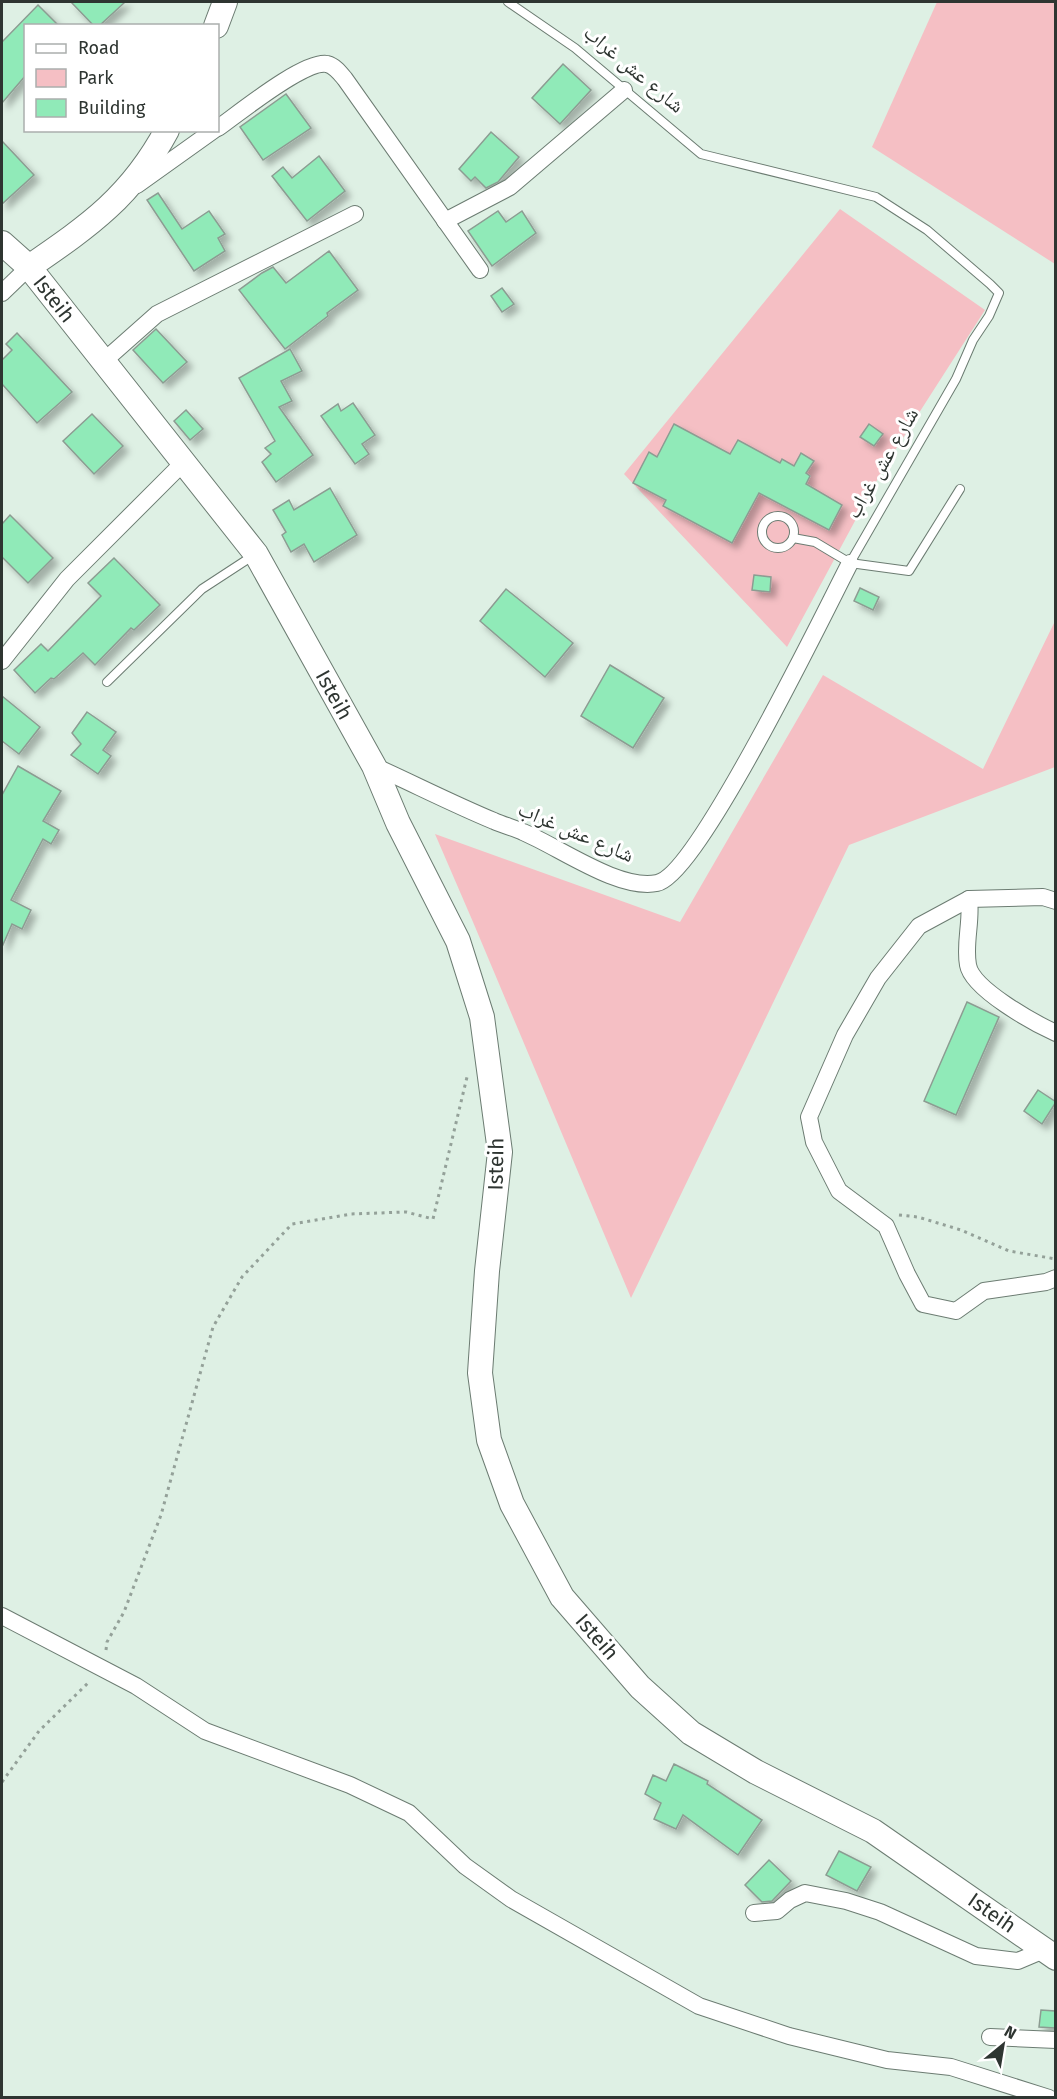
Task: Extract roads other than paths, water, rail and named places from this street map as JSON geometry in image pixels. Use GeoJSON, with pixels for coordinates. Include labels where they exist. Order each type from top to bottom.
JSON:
{"type":"FeatureCollection","features":[{"type":"Feature","properties":{"kind":"street"},"geometry":{"type":"LineString","coordinates":[[217,24],[225,2]]}},
{"type":"Feature","properties":{"kind":"street"},"geometry":{"type":"LineString","coordinates":[[219,127],[292,76],[309,67],[327,64],[335,68],[345,78],[480,270]]}},
{"type":"Feature","properties":{"kind":"street"},"geometry":{"type":"LineString","coordinates":[[445,221],[510,187],[624,90]]}},
{"type":"Feature","properties":{"kind":"street"},"geometry":{"type":"LineString","coordinates":[[124,194],[153,157],[166,132]]}},
{"type":"Feature","properties":{"kind":"street"},"geometry":{"type":"LineString","coordinates":[[2,293],[29,267],[87,227],[124,194],[212,132]]}},
{"type":"Feature","properties":{"kind":"street"},"geometry":{"type":"LineString","coordinates":[[104,361],[157,314],[355,214]]}},
{"type":"Feature","properties":{"kind":"street","name":"Isteih"},"geometry":{"type":"LineString","coordinates":[[2,243],[29,267],[256,554],[374,766],[398,823],[458,941],[482,1017],[500,1152],[487,1271],[480,1373],[489,1440],[512,1504],[562,1597],[640,1687],[691,1733],[756,1772],[873,1831],[1050,1954]]}},
{"type":"Feature","properties":{"kind":"street"},"geometry":{"type":"LineString","coordinates":[[2,661],[68,579],[184,462]]}},
{"type":"Feature","properties":{"kind":"street","name":"شارع عش غراب"},"geometry":{"type":"LineString","coordinates":[[374,766],[495,822],[523,832],[617,879],[644,884],[659,883],[678,870],[703,834],[774,714],[850,563]]}},
{"type":"Feature","properties":{"kind":"street"},"geometry":{"type":"LineString","coordinates":[[1056,901],[1043,897],[969,899],[919,926],[878,978],[845,1035],[809,1117],[814,1142],[839,1191],[886,1226],[923,1304],[956,1311],[984,1291],[1046,1282],[1056,1278]]}},
{"type":"Feature","properties":{"kind":"street"},"geometry":{"type":"LineString","coordinates":[[969,899],[971,912],[968,967],[978,983],[1022,1015],[1056,1032]]}},
{"type":"Feature","properties":{"kind":"street"},"geometry":{"type":"LineString","coordinates":[[2,1616],[136,1686],[205,1731],[350,1785],[409,1813],[465,1866],[511,1899],[699,2006],[789,2037],[888,2060],[951,2067],[1049,2097]]}},
{"type":"Feature","properties":{"kind":"street"},"geometry":{"type":"LineString","coordinates":[[754,1913],[777,1911],[790,1900],[805,1893],[846,1901],[880,1912],[976,1956],[1018,1961],[1050,1954]]}},
{"type":"Feature","properties":{"kind":"street"},"geometry":{"type":"LineString","coordinates":[[990,2037],[1056,2040]]}},
{"type":"Feature","properties":{"kind":"lane","name":"شارع عش غراب"},"geometry":{"type":"LineString","coordinates":[[508,2],[575,48],[701,154],[876,198],[927,230],[999,294],[989,316],[973,340],[956,379],[850,563]]}},
{"type":"Feature","properties":{"kind":"lane"},"geometry":{"type":"LineString","coordinates":[[793,538],[815,542],[850,563],[909,571],[960,489]]}},
{"type":"Feature","properties":{"kind":"lane"},"geometry":{"type":"LineString","coordinates":[[107,682],[202,589],[256,554]]}}]}
